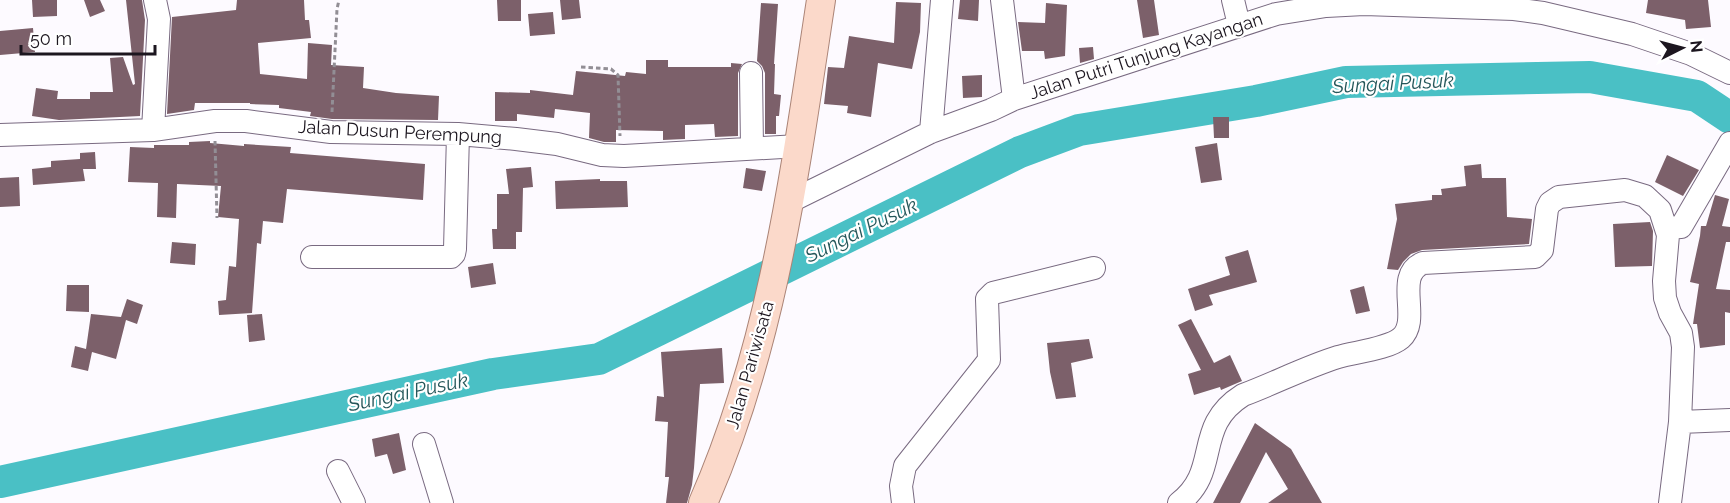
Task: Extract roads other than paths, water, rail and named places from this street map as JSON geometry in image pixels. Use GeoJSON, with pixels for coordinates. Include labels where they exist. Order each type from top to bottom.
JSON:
{"type":"FeatureCollection","features":[{"type":"Feature","properties":{"kind":"main road","name":"Jalan Pariwisata"},"geometry":{"type":"LineString","coordinates":[[703,503],[739,408],[766,314],[786,222],[821,0]]}},
{"type":"Feature","properties":{"kind":"street"},"geometry":{"type":"LineString","coordinates":[[153,130],[159,19],[154,0]]}},
{"type":"Feature","properties":{"kind":"street"},"geometry":{"type":"LineString","coordinates":[[931,132],[942,0]]}},
{"type":"Feature","properties":{"kind":"street"},"geometry":{"type":"LineString","coordinates":[[1002,0],[1014,99]]}},
{"type":"Feature","properties":{"kind":"street"},"geometry":{"type":"LineString","coordinates":[[1233,0],[1239,26]]}},
{"type":"Feature","properties":{"kind":"street","name":"Jalan Putri Tunjung Kayangan"},"geometry":{"type":"LineString","coordinates":[[786,222],[931,132],[1014,99],[1276,14],[1306,8],[1363,2],[1514,9],[1544,7],[1662,43],[1730,73]]}},
{"type":"Feature","properties":{"kind":"street"},"geometry":{"type":"LineString","coordinates":[[751,73],[752,148]]}},
{"type":"Feature","properties":{"kind":"street","name":"Jalan Dusun Perempung"},"geometry":{"type":"LineString","coordinates":[[0,135],[153,130],[214,121],[246,121],[331,132],[458,134],[537,141],[602,155],[620,156],[799,146]]}},
{"type":"Feature","properties":{"kind":"street"},"geometry":{"type":"LineString","coordinates":[[312,257],[451,257],[455,249],[458,134]]}},
{"type":"Feature","properties":{"kind":"street"},"geometry":{"type":"LineString","coordinates":[[1668,228],[1681,227],[1726,148]]}},
{"type":"Feature","properties":{"kind":"street"},"geometry":{"type":"LineString","coordinates":[[1179,503],[1188,496],[1200,480],[1207,460],[1212,431],[1221,414],[1234,401],[1243,395],[1338,357],[1391,343],[1401,338],[1408,327],[1410,276],[1418,265],[1534,257],[1542,250],[1547,209],[1553,201],[1563,196],[1625,190],[1639,194],[1656,205],[1668,228],[1664,290],[1667,306],[1679,326],[1683,339],[1680,422],[1670,503]]}},
{"type":"Feature","properties":{"kind":"street"},"geometry":{"type":"LineString","coordinates":[[903,503],[901,486],[905,466],[989,360],[987,299],[993,293],[1094,268]]}},
{"type":"Feature","properties":{"kind":"street"},"geometry":{"type":"LineString","coordinates":[[1680,422],[1730,420]]}},
{"type":"Feature","properties":{"kind":"street"},"geometry":{"type":"LineString","coordinates":[[424,444],[442,503]]}},
{"type":"Feature","properties":{"kind":"street"},"geometry":{"type":"LineString","coordinates":[[339,471],[354,503]]}},
{"type":"Feature","properties":{"kind":"waterway","name":"Sungai Pusuk"},"geometry":{"type":"LineString","coordinates":[[0,482],[493,374],[599,359],[1020,152],[1079,130],[1256,101],[1346,82],[1590,77],[1697,96],[1730,118]]}}]}
